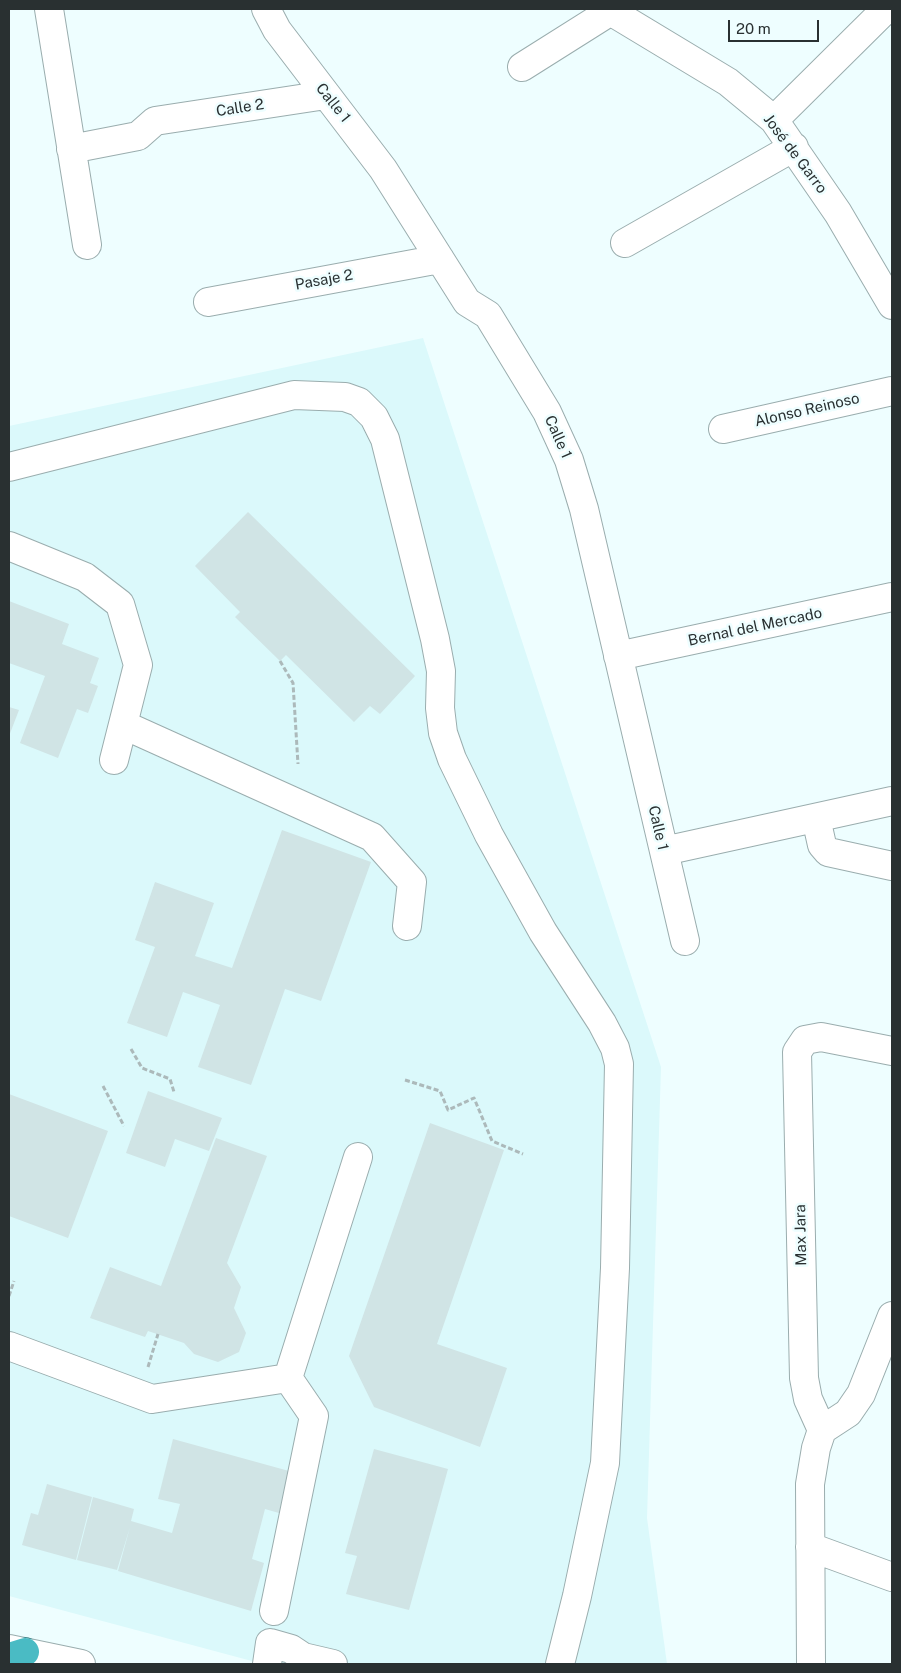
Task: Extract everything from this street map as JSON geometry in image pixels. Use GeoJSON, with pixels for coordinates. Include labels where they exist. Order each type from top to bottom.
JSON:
{"type":"FeatureCollection","features":[{"type":"Feature","properties":{"kind":"street"},"geometry":{"type":"LineString","coordinates":[[49,9],[87,245]]}},
{"type":"Feature","properties":{"kind":"street","name":"Calle 1"},"geometry":{"type":"LineString","coordinates":[[266,9],[278,30],[383,169],[468,302],[488,315],[547,412],[558,436],[579,492],[685,941]]}},
{"type":"Feature","properties":{"kind":"street"},"geometry":{"type":"LineString","coordinates":[[774,120],[886,9]]}},
{"type":"Feature","properties":{"kind":"street"},"geometry":{"type":"LineString","coordinates":[[522,67],[611,10]]}},
{"type":"Feature","properties":{"kind":"street","name":"José de Garro"},"geometry":{"type":"LineString","coordinates":[[611,10],[728,82],[774,120],[838,212],[885,274],[892,305]]}},
{"type":"Feature","properties":{"kind":"street","name":"Calle 2"},"geometry":{"type":"LineString","coordinates":[[71,149],[138,136],[154,121],[326,95]]}},
{"type":"Feature","properties":{"kind":"street"},"geometry":{"type":"LineString","coordinates":[[625,243],[794,147]]}},
{"type":"Feature","properties":{"kind":"street","name":"Pasaje 2"},"geometry":{"type":"LineString","coordinates":[[208,302],[440,259]]}},
{"type":"Feature","properties":{"kind":"street","name":"Alonso Reinoso"},"geometry":{"type":"LineString","coordinates":[[723,429],[892,391]]}},
{"type":"Feature","properties":{"kind":"street"},"geometry":{"type":"LineString","coordinates":[[9,467],[294,395],[321,394],[345,397],[359,402],[374,417],[385,439],[435,639],[441,671],[440,708],[443,733],[452,759],[489,835],[543,932],[602,1023],[615,1048],[619,1064],[619,1123],[608,1434],[599,1499],[560,1664]]}},
{"type":"Feature","properties":{"kind":"street"},"geometry":{"type":"LineString","coordinates":[[9,546],[85,577],[120,604],[138,665],[114,760]]}},
{"type":"Feature","properties":{"kind":"street","name":"Bernal del Mercado"},"geometry":{"type":"LineString","coordinates":[[618,656],[892,597]]}},
{"type":"Feature","properties":{"kind":"street"},"geometry":{"type":"LineString","coordinates":[[124,725],[372,837],[412,882],[406,926]]}},
{"type":"Feature","properties":{"kind":"street"},"geometry":{"type":"LineString","coordinates":[[664,851],[892,801]]}},
{"type":"Feature","properties":{"kind":"street"},"geometry":{"type":"LineString","coordinates":[[816,818],[822,845],[828,852],[892,866]]}},
{"type":"Feature","properties":{"kind":"street","name":"Max Jara"},"geometry":{"type":"LineString","coordinates":[[822,1430],[808,1399],[804,1378],[797,1059],[800,1046],[805,1040],[821,1037],[892,1052]]}},
{"type":"Feature","properties":{"kind":"street"},"geometry":{"type":"LineString","coordinates":[[288,1378],[358,1157]]}},
{"type":"Feature","properties":{"kind":"street"},"geometry":{"type":"LineString","coordinates":[[811,1664],[811,1476],[822,1430],[836,1423],[855,1404],[892,1316]]}},
{"type":"Feature","properties":{"kind":"street"},"geometry":{"type":"LineString","coordinates":[[9,1346],[152,1399],[288,1378]]}},
{"type":"Feature","properties":{"kind":"street"},"geometry":{"type":"LineString","coordinates":[[274,1612],[314,1416],[288,1378]]}},
{"type":"Feature","properties":{"kind":"street"},"geometry":{"type":"LineString","coordinates":[[810,1547],[892,1577]]}},
{"type":"Feature","properties":{"kind":"street"},"geometry":{"type":"LineString","coordinates":[[267,1664],[270,1643],[291,1649],[304,1657],[333,1664]]}},
{"type":"Feature","properties":{"kind":"street"},"geometry":{"type":"LineString","coordinates":[[14,1653],[81,1664]]}},
{"type":"Feature","properties":{"kind":"path"},"geometry":{"type":"LineString","coordinates":[[280,661],[293,683],[298,764]]}},
{"type":"Feature","properties":{"kind":"path"},"geometry":{"type":"LineString","coordinates":[[131,1049],[142,1068],[170,1079],[174,1092]]}},
{"type":"Feature","properties":{"kind":"path"},"geometry":{"type":"LineString","coordinates":[[405,1080],[440,1091],[448,1110],[474,1098],[492,1141],[523,1154]]}},
{"type":"Feature","properties":{"kind":"path"},"geometry":{"type":"LineString","coordinates":[[103,1086],[124,1126]]}},
{"type":"Feature","properties":{"kind":"path"},"geometry":{"type":"LineString","coordinates":[[9,1296],[14,1281]]}},
{"type":"Feature","properties":{"kind":"path"},"geometry":{"type":"LineString","coordinates":[[145,1374],[158,1334]]}},
{"type":"Feature","properties":{"kind":"shaded area"},"geometry":{"type":"Polygon","coordinates":[[[423,338],[661,1067],[647,1518],[667,1664],[263,1664],[9,1596],[9,426],[423,338]]]}},
{"type":"Feature","properties":{"kind":"building"},"geometry":{"type":"Polygon","coordinates":[[[248,512],[415,676],[380,714],[370,706],[354,722],[286,655],[280,661],[235,617],[240,612],[195,566],[248,512]]]}},
{"type":"Feature","properties":{"kind":"building"},"geometry":{"type":"Polygon","coordinates":[[[9,601],[69,624],[62,644],[99,658],[90,683],[98,686],[88,713],[77,709],[58,758],[20,743],[45,676],[9,663],[9,601]]]}},
{"type":"Feature","properties":{"kind":"building"},"geometry":{"type":"Polygon","coordinates":[[[9,707],[19,710],[9,736],[9,707]]]}},
{"type":"Feature","properties":{"kind":"building"},"geometry":{"type":"Polygon","coordinates":[[[282,830],[371,862],[321,1001],[285,989],[251,1085],[198,1067],[220,1005],[183,992],[167,1037],[127,1023],[155,947],[135,940],[155,882],[214,903],[195,956],[232,968],[282,830]]]}},
{"type":"Feature","properties":{"kind":"building"},"geometry":{"type":"Polygon","coordinates":[[[148,1091],[222,1118],[209,1151],[175,1139],[165,1167],[126,1153],[148,1091]]]}},
{"type":"Feature","properties":{"kind":"building"},"geometry":{"type":"Polygon","coordinates":[[[9,1094],[108,1131],[68,1238],[9,1216],[9,1094]]]}},
{"type":"Feature","properties":{"kind":"building"},"geometry":{"type":"Polygon","coordinates":[[[430,1123],[504,1150],[437,1344],[507,1368],[480,1447],[374,1407],[349,1356],[430,1123]]]}},
{"type":"Feature","properties":{"kind":"building"},"geometry":{"type":"Polygon","coordinates":[[[216,1138],[267,1156],[227,1263],[241,1287],[234,1308],[246,1333],[239,1352],[218,1362],[194,1354],[184,1343],[148,1331],[145,1337],[90,1318],[110,1267],[161,1286],[216,1138]]]}},
{"type":"Feature","properties":{"kind":"building"},"geometry":{"type":"Polygon","coordinates":[[[173,1439],[289,1471],[279,1513],[265,1509],[252,1559],[264,1563],[251,1611],[118,1571],[130,1527],[117,1570],[77,1560],[93,1497],[134,1509],[131,1521],[172,1533],[180,1504],[158,1499],[173,1439]]]}},
{"type":"Feature","properties":{"kind":"building"},"geometry":{"type":"Polygon","coordinates":[[[374,1449],[448,1469],[409,1610],[346,1594],[357,1556],[345,1553],[374,1449]]]}},
{"type":"Feature","properties":{"kind":"building"},"geometry":{"type":"Polygon","coordinates":[[[47,1484],[92,1497],[76,1560],[22,1545],[31,1513],[38,1515],[47,1484]]]}}]}
